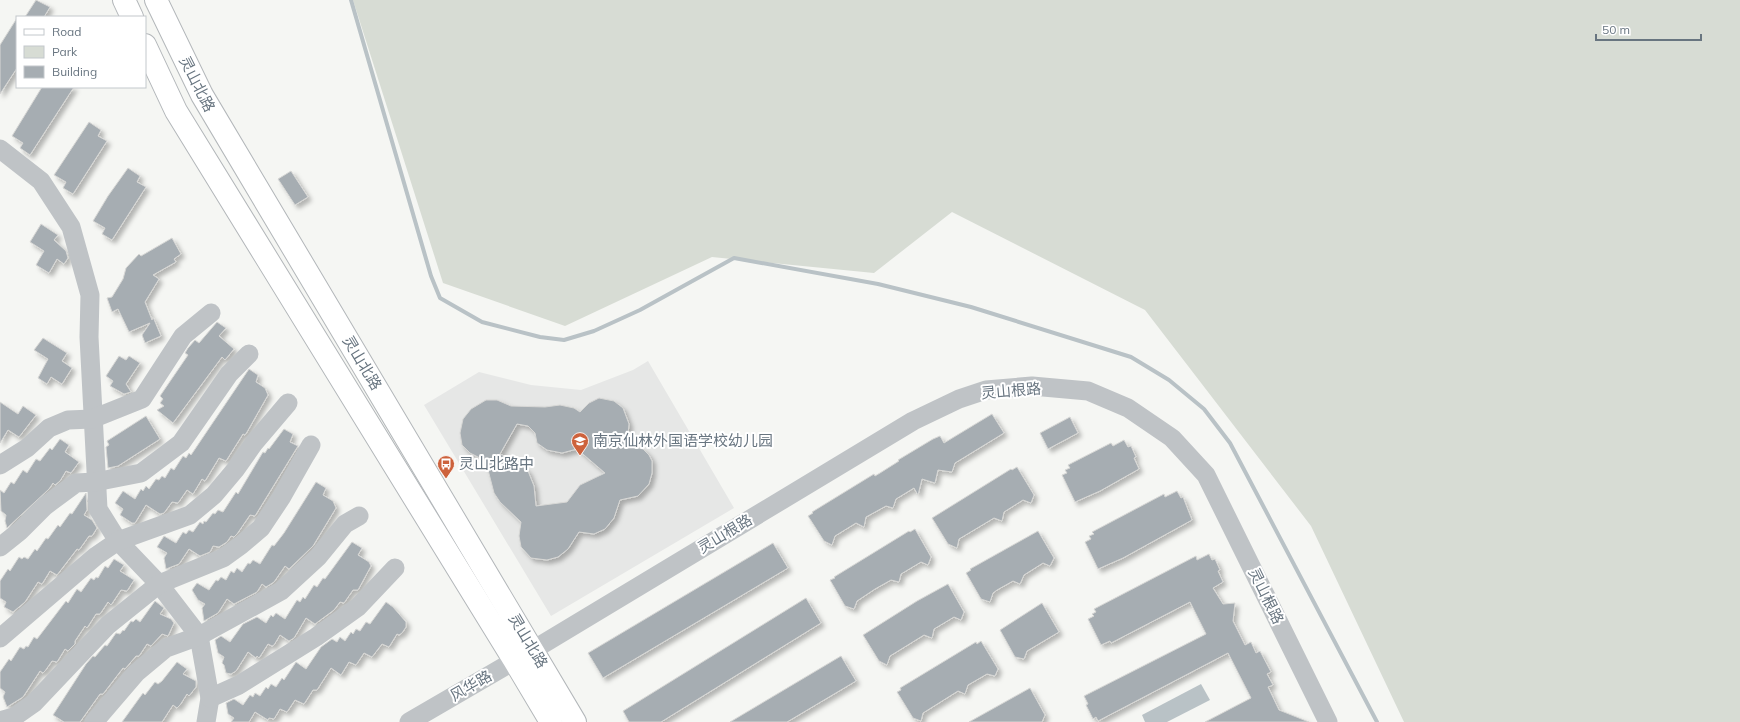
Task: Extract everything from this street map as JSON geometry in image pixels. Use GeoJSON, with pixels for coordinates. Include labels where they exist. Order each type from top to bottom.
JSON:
{"type":"FeatureCollection","features":[{"type":"Feature","properties":{"kind":"main road"},"geometry":{"type":"LineString","coordinates":[[124,0],[132,16]]}},
{"type":"Feature","properties":{"kind":"main road","name":"灵山北路"},"geometry":{"type":"LineString","coordinates":[[156,0],[202,96],[524,655],[551,722]]}},
{"type":"Feature","properties":{"kind":"main road","name":"灵山北路"},"geometry":{"type":"LineString","coordinates":[[146,47],[176,111],[524,655],[575,722]]}},
{"type":"Feature","properties":{"kind":"street"},"geometry":{"type":"LineString","coordinates":[[0,149],[40,181],[71,227],[90,295],[89,337],[92,419],[98,509],[118,541],[159,584],[200,636],[210,698],[206,722]]}},
{"type":"Feature","properties":{"kind":"street"},"geometry":{"type":"LineString","coordinates":[[0,465],[27,448],[49,428],[68,420],[92,419],[142,399],[183,336],[211,312]]}},
{"type":"Feature","properties":{"kind":"street"},"geometry":{"type":"LineString","coordinates":[[0,547],[20,531],[45,506],[76,483],[95,482],[141,473],[181,443],[229,374],[249,354]]}},
{"type":"Feature","properties":{"kind":"street","name":"灵山根路"},"geometry":{"type":"LineString","coordinates":[[524,655],[928,413],[959,398],[986,390],[1032,386],[1088,391],[1128,408],[1172,438],[1206,475],[1328,722]]}},
{"type":"Feature","properties":{"kind":"street"},"geometry":{"type":"LineString","coordinates":[[0,638],[96,556],[118,541],[190,515],[214,495],[235,470],[254,443],[288,403]]}},
{"type":"Feature","properties":{"kind":"street"},"geometry":{"type":"LineString","coordinates":[[0,721],[14,717],[34,703],[108,625],[159,584],[223,558],[256,532],[281,498],[311,445]]}},
{"type":"Feature","properties":{"kind":"street"},"geometry":{"type":"LineString","coordinates":[[94,722],[136,673],[166,648],[200,636],[281,591],[318,558],[345,524],[359,516]]}},
{"type":"Feature","properties":{"kind":"street"},"geometry":{"type":"LineString","coordinates":[[210,698],[239,685],[316,637],[358,607],[395,568]]}},
{"type":"Feature","properties":{"kind":"street","name":"风华路"},"geometry":{"type":"LineString","coordinates":[[409,722],[524,655]]}},
{"type":"Feature","properties":{"kind":"shaded area","name":"南京仙林外国语学校幼儿园"},"geometry":{"type":"Polygon","coordinates":[[[648,361],[734,508],[551,616],[424,405],[479,372],[531,385],[581,390],[633,370],[648,361]]]}},
{"type":"Feature","properties":{"kind":"shaded area"},"geometry":{"type":"Polygon","coordinates":[[[1201,684],[1210,700],[1167,722],[1145,722],[1142,715],[1201,684]]]}},
{"type":"Feature","properties":{"kind":"green space"},"geometry":{"type":"Polygon","coordinates":[[[353,0],[1740,0],[1740,722],[1404,722],[1311,526],[1145,310],[952,212],[874,273],[712,257],[565,326],[443,283],[353,0]]]}},
{"type":"Feature","properties":{"kind":"building"},"geometry":{"type":"Polygon","coordinates":[[[36,0],[50,7],[45,16],[26,16],[36,0]]]}},
{"type":"Feature","properties":{"kind":"building"},"geometry":{"type":"Polygon","coordinates":[[[16,20],[16,70],[0,94],[0,45],[16,20]]]}},
{"type":"Feature","properties":{"kind":"building"},"geometry":{"type":"Polygon","coordinates":[[[41,88],[73,88],[30,155],[20,148],[23,143],[12,136],[41,88]]]}},
{"type":"Feature","properties":{"kind":"building"},"geometry":{"type":"Polygon","coordinates":[[[89,122],[101,130],[98,136],[107,141],[73,194],[63,188],[66,182],[54,175],[89,122]]]}},
{"type":"Feature","properties":{"kind":"building"},"geometry":{"type":"Polygon","coordinates":[[[128,168],[140,176],[137,182],[146,187],[112,240],[102,234],[105,228],[93,221],[108,196],[128,168]]]}},
{"type":"Feature","properties":{"kind":"building"},"geometry":{"type":"Polygon","coordinates":[[[291,171],[308,197],[295,205],[278,179],[291,171]]]}},
{"type":"Feature","properties":{"kind":"building"},"geometry":{"type":"Polygon","coordinates":[[[41,224],[58,235],[54,240],[66,251],[68,258],[64,264],[57,259],[49,273],[36,265],[44,251],[30,242],[41,224]]]}},
{"type":"Feature","properties":{"kind":"building"},"geometry":{"type":"Polygon","coordinates":[[[172,238],[181,254],[174,259],[176,262],[153,275],[159,279],[145,302],[152,320],[153,317],[161,336],[145,343],[142,335],[150,323],[129,332],[118,309],[112,312],[107,298],[112,297],[123,279],[126,268],[139,254],[141,256],[172,238]]]}},
{"type":"Feature","properties":{"kind":"building"},"geometry":{"type":"Polygon","coordinates":[[[217,322],[226,328],[219,336],[234,349],[225,360],[222,357],[173,423],[157,410],[164,406],[160,403],[163,399],[160,396],[188,355],[185,353],[188,348],[195,340],[199,343],[217,322]]]}},
{"type":"Feature","properties":{"kind":"building"},"geometry":{"type":"Polygon","coordinates":[[[43,338],[67,353],[62,361],[72,368],[62,384],[51,377],[47,384],[38,378],[48,359],[34,350],[43,338]]]}},
{"type":"Feature","properties":{"kind":"building"},"geometry":{"type":"Polygon","coordinates":[[[119,356],[126,360],[129,356],[140,363],[126,384],[131,392],[124,394],[110,386],[113,381],[106,376],[119,356]]]}},
{"type":"Feature","properties":{"kind":"building"},"geometry":{"type":"Polygon","coordinates":[[[249,369],[258,375],[256,382],[265,388],[268,395],[247,432],[245,435],[243,434],[226,461],[219,458],[205,481],[202,479],[193,494],[187,490],[178,503],[172,502],[164,513],[160,514],[146,505],[135,523],[132,523],[120,515],[123,509],[115,503],[123,491],[135,499],[141,489],[143,491],[146,486],[149,489],[156,479],[159,480],[162,476],[165,478],[171,468],[174,470],[183,456],[186,458],[189,453],[191,455],[249,369]]]}},
{"type":"Feature","properties":{"kind":"building"},"geometry":{"type":"Polygon","coordinates":[[[599,398],[614,401],[623,408],[629,424],[627,445],[643,449],[652,461],[652,473],[649,484],[638,496],[620,500],[614,518],[605,529],[594,534],[579,532],[568,549],[558,557],[547,560],[531,558],[521,547],[519,536],[521,522],[500,502],[494,493],[484,460],[470,453],[462,445],[460,433],[463,419],[471,409],[486,400],[497,400],[511,406],[545,407],[560,405],[574,408],[580,412],[589,403],[599,398]],[[517,424],[500,454],[516,461],[528,471],[534,486],[536,506],[567,502],[580,485],[605,473],[577,449],[562,453],[547,450],[537,443],[535,433],[528,426],[517,424]]]}},
{"type":"Feature","properties":{"kind":"building"},"geometry":{"type":"Polygon","coordinates":[[[0,402],[18,414],[23,406],[36,415],[19,437],[8,430],[0,443],[0,402]]]}},
{"type":"Feature","properties":{"kind":"building"},"geometry":{"type":"Polygon","coordinates":[[[992,414],[1004,433],[955,463],[952,472],[938,470],[935,483],[922,479],[918,495],[914,488],[896,499],[893,508],[886,506],[866,517],[864,527],[856,523],[835,536],[832,545],[824,541],[808,516],[813,513],[812,512],[874,474],[875,476],[880,473],[899,461],[898,460],[933,439],[940,436],[944,443],[992,414]]]}},
{"type":"Feature","properties":{"kind":"building"},"geometry":{"type":"Polygon","coordinates":[[[146,416],[160,439],[118,466],[108,468],[106,447],[109,445],[107,441],[146,416]]]}},
{"type":"Feature","properties":{"kind":"building"},"geometry":{"type":"Polygon","coordinates":[[[1070,417],[1078,433],[1048,449],[1040,433],[1070,417]]]}},
{"type":"Feature","properties":{"kind":"building"},"geometry":{"type":"Polygon","coordinates":[[[284,429],[293,434],[290,442],[298,446],[255,516],[250,515],[237,534],[234,537],[231,536],[227,542],[219,547],[213,546],[210,552],[200,556],[189,549],[179,564],[166,569],[164,558],[167,553],[157,547],[164,536],[176,543],[183,532],[186,534],[189,530],[193,532],[200,522],[203,524],[204,521],[206,522],[213,513],[215,514],[218,510],[223,512],[236,492],[238,494],[263,452],[265,453],[268,448],[269,449],[284,429]]]}},
{"type":"Feature","properties":{"kind":"building"},"geometry":{"type":"Polygon","coordinates":[[[60,439],[69,445],[65,452],[79,462],[71,473],[66,471],[60,481],[55,485],[53,483],[49,489],[7,528],[5,521],[6,515],[1,511],[0,490],[4,493],[11,482],[14,484],[23,470],[27,473],[36,459],[40,461],[50,448],[52,450],[60,439]]]}},
{"type":"Feature","properties":{"kind":"building"},"geometry":{"type":"Polygon","coordinates":[[[1124,440],[1128,447],[1131,446],[1139,469],[1100,491],[1075,502],[1062,475],[1067,473],[1065,470],[1070,468],[1068,465],[1111,443],[1113,446],[1124,440]]]}},
{"type":"Feature","properties":{"kind":"building"},"geometry":{"type":"Polygon","coordinates":[[[1017,467],[1034,495],[1031,503],[1023,500],[1004,512],[1002,521],[994,518],[959,539],[957,548],[948,544],[932,518],[1011,469],[1012,470],[1017,467]]]}},
{"type":"Feature","properties":{"kind":"building"},"geometry":{"type":"Polygon","coordinates":[[[316,482],[326,488],[323,495],[333,501],[336,508],[313,546],[289,569],[285,566],[274,582],[266,587],[262,584],[257,592],[234,604],[227,599],[218,613],[204,621],[202,608],[205,604],[198,600],[192,590],[197,583],[209,590],[216,580],[218,581],[221,577],[226,580],[231,571],[234,573],[237,568],[242,572],[248,563],[250,564],[253,560],[260,564],[272,545],[274,546],[284,533],[316,482]]]}},
{"type":"Feature","properties":{"kind":"building"},"geometry":{"type":"Polygon","coordinates":[[[1177,491],[1181,498],[1183,497],[1192,520],[1123,558],[1098,569],[1085,542],[1091,539],[1089,536],[1094,534],[1092,532],[1164,494],[1165,497],[1177,491]]]}},
{"type":"Feature","properties":{"kind":"building"},"geometry":{"type":"Polygon","coordinates":[[[86,493],[87,510],[84,515],[92,520],[97,528],[92,536],[89,536],[79,550],[77,549],[57,575],[50,571],[42,584],[38,582],[25,602],[13,612],[4,607],[6,602],[0,598],[0,581],[8,569],[10,571],[19,557],[22,559],[24,557],[28,559],[35,549],[37,551],[58,525],[60,527],[70,513],[72,514],[86,493]]]}},
{"type":"Feature","properties":{"kind":"building"},"geometry":{"type":"Polygon","coordinates":[[[915,529],[931,557],[928,565],[921,562],[901,574],[899,582],[891,580],[875,589],[857,601],[854,609],[845,606],[830,580],[909,531],[910,532],[915,529]]]}},
{"type":"Feature","properties":{"kind":"building"},"geometry":{"type":"Polygon","coordinates":[[[1038,531],[1054,558],[1050,566],[1043,563],[1024,575],[1020,584],[1013,581],[997,590],[993,593],[990,602],[981,599],[966,573],[971,570],[970,569],[1038,531]]]}},
{"type":"Feature","properties":{"kind":"building"},"geometry":{"type":"Polygon","coordinates":[[[352,542],[362,548],[358,555],[369,562],[371,566],[358,590],[353,590],[344,603],[340,602],[334,610],[315,624],[306,618],[294,638],[289,641],[280,635],[274,645],[272,646],[268,644],[259,658],[257,656],[256,658],[248,652],[236,671],[231,674],[226,673],[222,663],[224,657],[218,653],[215,640],[221,636],[230,642],[243,624],[257,617],[266,623],[271,615],[273,617],[276,613],[285,619],[297,600],[300,602],[303,597],[305,599],[314,585],[317,587],[323,578],[325,579],[352,542]]]}},
{"type":"Feature","properties":{"kind":"building"},"geometry":{"type":"Polygon","coordinates":[[[773,543],[788,568],[603,678],[588,653],[773,543]]]}},
{"type":"Feature","properties":{"kind":"building"},"geometry":{"type":"Polygon","coordinates":[[[1209,554],[1212,560],[1215,559],[1223,582],[1213,588],[1223,604],[1235,603],[1233,621],[1245,645],[1251,642],[1256,653],[1260,651],[1271,672],[1267,674],[1273,685],[1268,687],[1279,710],[1309,722],[1205,722],[1251,698],[1228,653],[1098,721],[1096,717],[1093,719],[1086,705],[1088,704],[1084,696],[1206,634],[1190,602],[1111,643],[1110,641],[1101,645],[1088,619],[1094,616],[1092,614],[1096,612],[1094,609],[1196,556],[1197,560],[1209,554]]]}},
{"type":"Feature","properties":{"kind":"building"},"geometry":{"type":"Polygon","coordinates":[[[114,559],[124,565],[120,571],[134,580],[127,591],[121,590],[111,605],[108,602],[100,614],[96,614],[87,628],[85,626],[75,641],[75,644],[68,651],[65,649],[57,662],[52,661],[43,673],[40,671],[23,697],[7,707],[3,697],[5,692],[0,688],[0,672],[9,659],[11,661],[20,647],[24,649],[26,646],[28,647],[34,637],[37,639],[66,601],[68,603],[77,589],[81,592],[91,578],[94,580],[96,577],[98,578],[105,566],[108,568],[114,559]]]}},
{"type":"Feature","properties":{"kind":"building"},"geometry":{"type":"Polygon","coordinates":[[[948,584],[964,612],[961,620],[954,617],[934,629],[932,638],[924,635],[890,656],[887,665],[879,661],[863,635],[917,601],[948,584]]]}},
{"type":"Feature","properties":{"kind":"building"},"geometry":{"type":"Polygon","coordinates":[[[806,598],[821,623],[661,722],[629,722],[623,711],[806,598]]]}},
{"type":"Feature","properties":{"kind":"building"},"geometry":{"type":"Polygon","coordinates":[[[155,601],[164,608],[160,614],[171,619],[174,623],[168,636],[162,634],[151,646],[147,644],[139,656],[136,656],[125,669],[123,668],[103,694],[100,694],[80,722],[64,722],[53,715],[86,664],[93,656],[95,657],[105,645],[107,646],[116,633],[120,634],[123,630],[124,631],[131,621],[133,622],[136,619],[140,622],[155,601]]]}},
{"type":"Feature","properties":{"kind":"building"},"geometry":{"type":"Polygon","coordinates":[[[386,602],[393,607],[406,622],[406,627],[402,633],[399,635],[397,634],[389,647],[382,644],[372,657],[364,653],[356,665],[349,662],[341,675],[331,668],[317,690],[313,690],[304,704],[295,700],[287,712],[280,709],[274,719],[269,718],[268,720],[255,712],[249,722],[231,722],[234,718],[228,714],[226,703],[234,699],[243,705],[250,695],[253,697],[255,693],[260,696],[266,687],[268,689],[271,684],[276,687],[282,678],[284,680],[296,662],[306,669],[321,647],[332,639],[337,642],[340,637],[345,641],[351,632],[353,634],[356,629],[360,631],[366,622],[370,624],[386,602]]]}},
{"type":"Feature","properties":{"kind":"building"},"geometry":{"type":"Polygon","coordinates":[[[1042,603],[1059,632],[1027,651],[1024,659],[1015,657],[1000,630],[1042,603]]]}},
{"type":"Feature","properties":{"kind":"building"},"geometry":{"type":"Polygon","coordinates":[[[981,641],[998,669],[995,676],[987,674],[968,685],[965,694],[958,691],[923,713],[921,721],[913,718],[897,692],[901,690],[900,688],[976,642],[977,644],[981,641]]]}},
{"type":"Feature","properties":{"kind":"building"},"geometry":{"type":"Polygon","coordinates":[[[841,656],[856,681],[787,722],[730,722],[841,656]]]}},
{"type":"Feature","properties":{"kind":"building"},"geometry":{"type":"Polygon","coordinates":[[[177,662],[187,669],[183,674],[196,681],[196,687],[189,696],[187,694],[177,708],[173,705],[162,722],[122,722],[143,693],[145,695],[155,682],[158,684],[162,681],[177,662]]]}},
{"type":"Feature","properties":{"kind":"building"},"geometry":{"type":"Polygon","coordinates":[[[1030,688],[1045,715],[1042,722],[969,722],[1030,688]]]}},
{"type":"Feature","properties":{"kind":"waterway"},"geometry":{"type":"LineString","coordinates":[[351,0],[431,276],[440,298],[482,322],[540,337],[564,340],[594,331],[640,310],[734,258],[878,284],[971,307],[1131,357],[1169,380],[1204,409],[1230,443],[1377,722]]}},
{"type":"Feature","properties":{"kind":"place","name":"南京仙林外国语学校幼儿园"},"geometry":{"type":"Point","coordinates":[580,456]}},
{"type":"Feature","properties":{"kind":"place","name":"灵山北路中"},"geometry":{"type":"Point","coordinates":[446,479]}}]}
